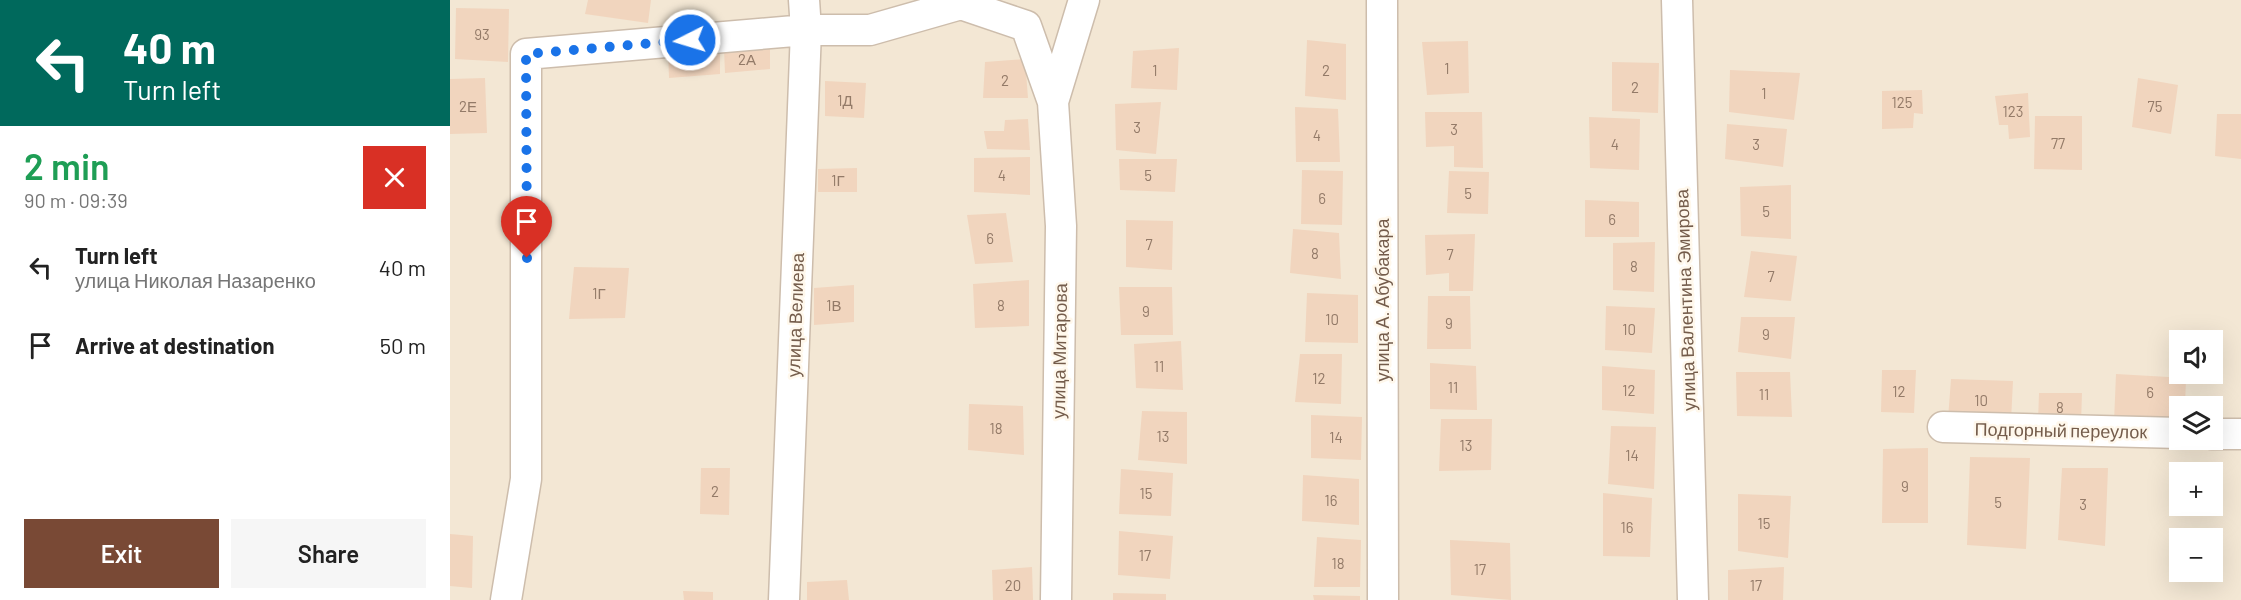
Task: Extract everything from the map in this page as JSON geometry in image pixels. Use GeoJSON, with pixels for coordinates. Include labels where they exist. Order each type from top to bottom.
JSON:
{"type":"FeatureCollection","features":[{"type":"Feature","properties":{"kind":"street"},"geometry":{"type":"LineString","coordinates":[[506,600],[526,479],[526,54],[806,30],[804,0]]}},
{"type":"Feature","properties":{"kind":"street","name":"улица Митарова"},"geometry":{"type":"LineString","coordinates":[[1053,102],[1084,0]]}},
{"type":"Feature","properties":{"kind":"street","name":"улица А. Абубакара"},"geometry":{"type":"LineString","coordinates":[[1382,0],[1383,600]]}},
{"type":"Feature","properties":{"kind":"street","name":"улица Валентина Эмирова"},"geometry":{"type":"LineString","coordinates":[[1677,0],[1693,600]]}},
{"type":"Feature","properties":{"kind":"street","name":"улица Митарова"},"geometry":{"type":"LineString","coordinates":[[806,30],[870,30],[961,4],[1026,26],[1053,102],[1061,226],[1056,600]]}},
{"type":"Feature","properties":{"kind":"street","name":"улица Велиева"},"geometry":{"type":"LineString","coordinates":[[784,600],[806,30]]}},
{"type":"Feature","properties":{"kind":"street","name":"Подгорный переулок"},"geometry":{"type":"LineString","coordinates":[[1943,427],[2169,433]]}},
{"type":"Feature","properties":{"kind":"street"},"geometry":{"type":"LineString","coordinates":[[2223,434],[2241,434]]}},
{"type":"Feature","properties":{"kind":"shaded area"},"geometry":{"type":"Polygon","coordinates":[[[450,0],[2241,0],[2241,600],[450,600],[450,0]]]}},
{"type":"Feature","properties":{"kind":"building"},"geometry":{"type":"Polygon","coordinates":[[[588,0],[651,0],[648,23],[585,14],[588,0]]]}},
{"type":"Feature","properties":{"kind":"building"},"geometry":{"type":"Polygon","coordinates":[[[456,8],[509,9],[508,62],[455,59],[456,8]]]}},
{"type":"Feature","properties":{"kind":"building"},"geometry":{"type":"Polygon","coordinates":[[[1307,40],[1346,44],[1346,100],[1305,96],[1307,40]]]}},
{"type":"Feature","properties":{"kind":"building"},"geometry":{"type":"Polygon","coordinates":[[[1468,41],[1469,93],[1427,95],[1422,42],[1468,41]]]}},
{"type":"Feature","properties":{"kind":"building"},"geometry":{"type":"Polygon","coordinates":[[[770,44],[770,69],[725,73],[724,49],[770,44]]]}},
{"type":"Feature","properties":{"kind":"building"},"geometry":{"type":"Polygon","coordinates":[[[720,48],[720,74],[669,78],[668,50],[720,48]]]}},
{"type":"Feature","properties":{"kind":"building"},"geometry":{"type":"Polygon","coordinates":[[[1179,48],[1177,90],[1131,88],[1133,51],[1179,48]]]}},
{"type":"Feature","properties":{"kind":"building"},"geometry":{"type":"Polygon","coordinates":[[[1025,59],[1028,98],[983,98],[985,62],[1025,59]]]}},
{"type":"Feature","properties":{"kind":"building"},"geometry":{"type":"Polygon","coordinates":[[[1612,62],[1659,63],[1658,113],[1612,111],[1612,62]]]}},
{"type":"Feature","properties":{"kind":"building"},"geometry":{"type":"Polygon","coordinates":[[[1730,70],[1800,73],[1794,120],[1729,112],[1730,70]]]}},
{"type":"Feature","properties":{"kind":"building"},"geometry":{"type":"Polygon","coordinates":[[[485,78],[487,133],[450,134],[450,79],[485,78]]]}},
{"type":"Feature","properties":{"kind":"building"},"geometry":{"type":"Polygon","coordinates":[[[2138,78],[2178,85],[2171,134],[2132,127],[2138,78]]]}},
{"type":"Feature","properties":{"kind":"building"},"geometry":{"type":"Polygon","coordinates":[[[825,81],[866,83],[864,118],[825,116],[825,81]]]}},
{"type":"Feature","properties":{"kind":"building"},"geometry":{"type":"Polygon","coordinates":[[[1922,90],[1923,114],[1914,113],[1913,128],[1882,129],[1882,91],[1922,90]]]}},
{"type":"Feature","properties":{"kind":"building"},"geometry":{"type":"Polygon","coordinates":[[[2028,93],[2030,137],[2009,139],[2008,125],[1999,125],[1995,96],[2028,93]]]}},
{"type":"Feature","properties":{"kind":"building"},"geometry":{"type":"Polygon","coordinates":[[[1161,102],[1156,154],[1116,150],[1115,104],[1161,102]]]}},
{"type":"Feature","properties":{"kind":"building"},"geometry":{"type":"Polygon","coordinates":[[[1295,107],[1338,109],[1340,162],[1296,162],[1295,107]]]}},
{"type":"Feature","properties":{"kind":"building"},"geometry":{"type":"Polygon","coordinates":[[[1425,112],[1482,112],[1483,168],[1454,167],[1454,146],[1426,147],[1425,112]]]}},
{"type":"Feature","properties":{"kind":"building"},"geometry":{"type":"Polygon","coordinates":[[[2217,114],[2241,114],[2241,159],[2215,156],[2217,114]]]}},
{"type":"Feature","properties":{"kind":"building"},"geometry":{"type":"Polygon","coordinates":[[[2035,116],[2082,116],[2082,170],[2034,169],[2035,116]]]}},
{"type":"Feature","properties":{"kind":"building"},"geometry":{"type":"Polygon","coordinates":[[[1589,117],[1640,119],[1639,170],[1590,168],[1589,117]]]}},
{"type":"Feature","properties":{"kind":"building"},"geometry":{"type":"Polygon","coordinates":[[[1028,119],[1030,150],[987,149],[984,131],[1004,131],[1005,120],[1028,119]]]}},
{"type":"Feature","properties":{"kind":"building"},"geometry":{"type":"Polygon","coordinates":[[[1727,124],[1787,129],[1783,167],[1725,159],[1727,124]]]}},
{"type":"Feature","properties":{"kind":"building"},"geometry":{"type":"Polygon","coordinates":[[[1030,157],[1030,195],[974,192],[974,158],[1030,157]]]}},
{"type":"Feature","properties":{"kind":"building"},"geometry":{"type":"Polygon","coordinates":[[[1119,159],[1177,159],[1175,192],[1120,190],[1119,159]]]}},
{"type":"Feature","properties":{"kind":"building"},"geometry":{"type":"Polygon","coordinates":[[[857,168],[857,192],[818,192],[818,169],[857,168]]]}},
{"type":"Feature","properties":{"kind":"building"},"geometry":{"type":"Polygon","coordinates":[[[1302,170],[1343,171],[1342,225],[1301,224],[1302,170]]]}},
{"type":"Feature","properties":{"kind":"building"},"geometry":{"type":"Polygon","coordinates":[[[1449,171],[1489,172],[1488,214],[1447,213],[1449,171]]]}},
{"type":"Feature","properties":{"kind":"building"},"geometry":{"type":"Polygon","coordinates":[[[1791,185],[1791,239],[1741,236],[1740,187],[1791,185]]]}},
{"type":"Feature","properties":{"kind":"building"},"geometry":{"type":"Polygon","coordinates":[[[1585,200],[1639,202],[1639,237],[1585,237],[1585,200]]]}},
{"type":"Feature","properties":{"kind":"building"},"geometry":{"type":"Polygon","coordinates":[[[1006,213],[1013,262],[975,264],[967,215],[1006,213]]]}},
{"type":"Feature","properties":{"kind":"building"},"geometry":{"type":"Polygon","coordinates":[[[1126,220],[1173,221],[1172,270],[1126,267],[1126,220]]]}},
{"type":"Feature","properties":{"kind":"building"},"geometry":{"type":"Polygon","coordinates":[[[1293,229],[1339,233],[1341,279],[1290,273],[1293,229]]]}},
{"type":"Feature","properties":{"kind":"building"},"geometry":{"type":"Polygon","coordinates":[[[1475,234],[1473,291],[1449,291],[1449,273],[1426,275],[1425,235],[1475,234]]]}},
{"type":"Feature","properties":{"kind":"building"},"geometry":{"type":"Polygon","coordinates":[[[1655,242],[1654,292],[1613,290],[1613,243],[1655,242]]]}},
{"type":"Feature","properties":{"kind":"building"},"geometry":{"type":"Polygon","coordinates":[[[1751,251],[1797,256],[1791,301],[1744,297],[1751,251]]]}},
{"type":"Feature","properties":{"kind":"building"},"geometry":{"type":"Polygon","coordinates":[[[574,267],[629,268],[625,318],[569,319],[574,267]]]}},
{"type":"Feature","properties":{"kind":"building"},"geometry":{"type":"Polygon","coordinates":[[[1029,280],[1029,326],[975,328],[973,284],[1029,280]]]}},
{"type":"Feature","properties":{"kind":"building"},"geometry":{"type":"Polygon","coordinates":[[[854,285],[854,322],[814,325],[814,288],[854,285]]]}},
{"type":"Feature","properties":{"kind":"building"},"geometry":{"type":"Polygon","coordinates":[[[1119,287],[1172,287],[1173,335],[1121,335],[1119,287]]]}},
{"type":"Feature","properties":{"kind":"building"},"geometry":{"type":"Polygon","coordinates":[[[1307,293],[1358,295],[1358,343],[1305,342],[1307,293]]]}},
{"type":"Feature","properties":{"kind":"building"},"geometry":{"type":"Polygon","coordinates":[[[1428,296],[1470,296],[1471,349],[1427,349],[1428,296]]]}},
{"type":"Feature","properties":{"kind":"building"},"geometry":{"type":"Polygon","coordinates":[[[1606,306],[1655,308],[1652,353],[1605,350],[1606,306]]]}},
{"type":"Feature","properties":{"kind":"building"},"geometry":{"type":"Polygon","coordinates":[[[1741,317],[1795,317],[1791,359],[1738,352],[1741,317]]]}},
{"type":"Feature","properties":{"kind":"building"},"geometry":{"type":"Polygon","coordinates":[[[1181,341],[1183,390],[1136,388],[1134,344],[1181,341]]]}},
{"type":"Feature","properties":{"kind":"building"},"geometry":{"type":"Polygon","coordinates":[[[1300,354],[1342,354],[1341,404],[1295,402],[1300,354]]]}},
{"type":"Feature","properties":{"kind":"building"},"geometry":{"type":"Polygon","coordinates":[[[1430,363],[1476,366],[1477,410],[1430,409],[1430,363]]]}},
{"type":"Feature","properties":{"kind":"building"},"geometry":{"type":"Polygon","coordinates":[[[1602,366],[1655,370],[1654,414],[1602,410],[1602,366]]]}},
{"type":"Feature","properties":{"kind":"building"},"geometry":{"type":"Polygon","coordinates":[[[1882,370],[1916,370],[1914,413],[1881,412],[1882,370]]]}},
{"type":"Feature","properties":{"kind":"building"},"geometry":{"type":"Polygon","coordinates":[[[1736,372],[1790,372],[1792,417],[1737,416],[1736,372]]]}},
{"type":"Feature","properties":{"kind":"building"},"geometry":{"type":"Polygon","coordinates":[[[2116,374],[2169,377],[2169,384],[2186,384],[2185,396],[2169,396],[2169,425],[2114,422],[2116,374]]]}},
{"type":"Feature","properties":{"kind":"building"},"geometry":{"type":"Polygon","coordinates":[[[1951,379],[2013,381],[2011,421],[1948,419],[1951,379]]]}},
{"type":"Feature","properties":{"kind":"building"},"geometry":{"type":"Polygon","coordinates":[[[2039,393],[2082,393],[2081,424],[2038,422],[2039,393]]]}},
{"type":"Feature","properties":{"kind":"building"},"geometry":{"type":"Polygon","coordinates":[[[969,404],[1023,406],[1024,455],[968,450],[969,404]]]}},
{"type":"Feature","properties":{"kind":"building"},"geometry":{"type":"Polygon","coordinates":[[[1142,411],[1187,412],[1187,464],[1138,460],[1142,411]]]}},
{"type":"Feature","properties":{"kind":"building"},"geometry":{"type":"Polygon","coordinates":[[[1311,415],[1362,417],[1361,460],[1311,458],[1311,415]]]}},
{"type":"Feature","properties":{"kind":"building"},"geometry":{"type":"Polygon","coordinates":[[[1441,419],[1492,419],[1491,470],[1439,471],[1441,419]]]}},
{"type":"Feature","properties":{"kind":"building"},"geometry":{"type":"Polygon","coordinates":[[[1611,426],[1656,427],[1654,489],[1608,484],[1611,426]]]}},
{"type":"Feature","properties":{"kind":"building"},"geometry":{"type":"Polygon","coordinates":[[[1928,448],[1928,523],[1882,523],[1883,449],[1928,448]]]}},
{"type":"Feature","properties":{"kind":"building"},"geometry":{"type":"Polygon","coordinates":[[[1970,457],[2030,458],[2026,549],[1967,545],[1970,457]]]}},
{"type":"Feature","properties":{"kind":"building"},"geometry":{"type":"Polygon","coordinates":[[[701,468],[730,468],[729,515],[700,514],[701,468]]]}},
{"type":"Feature","properties":{"kind":"building"},"geometry":{"type":"Polygon","coordinates":[[[2062,468],[2108,468],[2105,546],[2058,540],[2062,468]]]}},
{"type":"Feature","properties":{"kind":"building"},"geometry":{"type":"Polygon","coordinates":[[[1121,469],[1173,473],[1171,516],[1119,514],[1121,469]]]}},
{"type":"Feature","properties":{"kind":"building"},"geometry":{"type":"Polygon","coordinates":[[[1303,475],[1359,479],[1359,525],[1302,521],[1303,475]]]}},
{"type":"Feature","properties":{"kind":"building"},"geometry":{"type":"Polygon","coordinates":[[[1603,493],[1652,498],[1650,557],[1603,556],[1603,493]]]}},
{"type":"Feature","properties":{"kind":"building"},"geometry":{"type":"Polygon","coordinates":[[[1738,494],[1791,496],[1788,558],[1738,551],[1738,494]]]}},
{"type":"Feature","properties":{"kind":"building"},"geometry":{"type":"Polygon","coordinates":[[[1119,531],[1173,536],[1170,579],[1118,575],[1119,531]]]}},
{"type":"Feature","properties":{"kind":"building"},"geometry":{"type":"Polygon","coordinates":[[[450,534],[473,536],[472,588],[450,586],[450,534]]]}},
{"type":"Feature","properties":{"kind":"building"},"geometry":{"type":"Polygon","coordinates":[[[1317,537],[1361,540],[1360,587],[1314,587],[1317,537]]]}},
{"type":"Feature","properties":{"kind":"building"},"geometry":{"type":"Polygon","coordinates":[[[1450,540],[1510,543],[1511,600],[1451,595],[1450,540]]]}},
{"type":"Feature","properties":{"kind":"building"},"geometry":{"type":"Polygon","coordinates":[[[1032,567],[1033,600],[993,600],[992,570],[1032,567]]]}},
{"type":"Feature","properties":{"kind":"building"},"geometry":{"type":"Polygon","coordinates":[[[1784,567],[1783,600],[1728,600],[1728,570],[1784,567]]]}},
{"type":"Feature","properties":{"kind":"building"},"geometry":{"type":"Polygon","coordinates":[[[847,580],[849,600],[807,600],[807,582],[847,580]]]}},
{"type":"Feature","properties":{"kind":"building"},"geometry":{"type":"Polygon","coordinates":[[[683,591],[713,592],[713,600],[684,600],[683,591]]]}},
{"type":"Feature","properties":{"kind":"building"},"geometry":{"type":"Polygon","coordinates":[[[1113,593],[1166,594],[1166,600],[1113,600],[1113,593]]]}},
{"type":"Feature","properties":{"kind":"building"},"geometry":{"type":"Polygon","coordinates":[[[1313,595],[1360,596],[1360,600],[1314,600],[1313,595]]]}},
{"type":"Feature","properties":{"kind":"route"},"geometry":{"type":"LineString","coordinates":[[527,258],[526,54],[690,40]]}}]}
